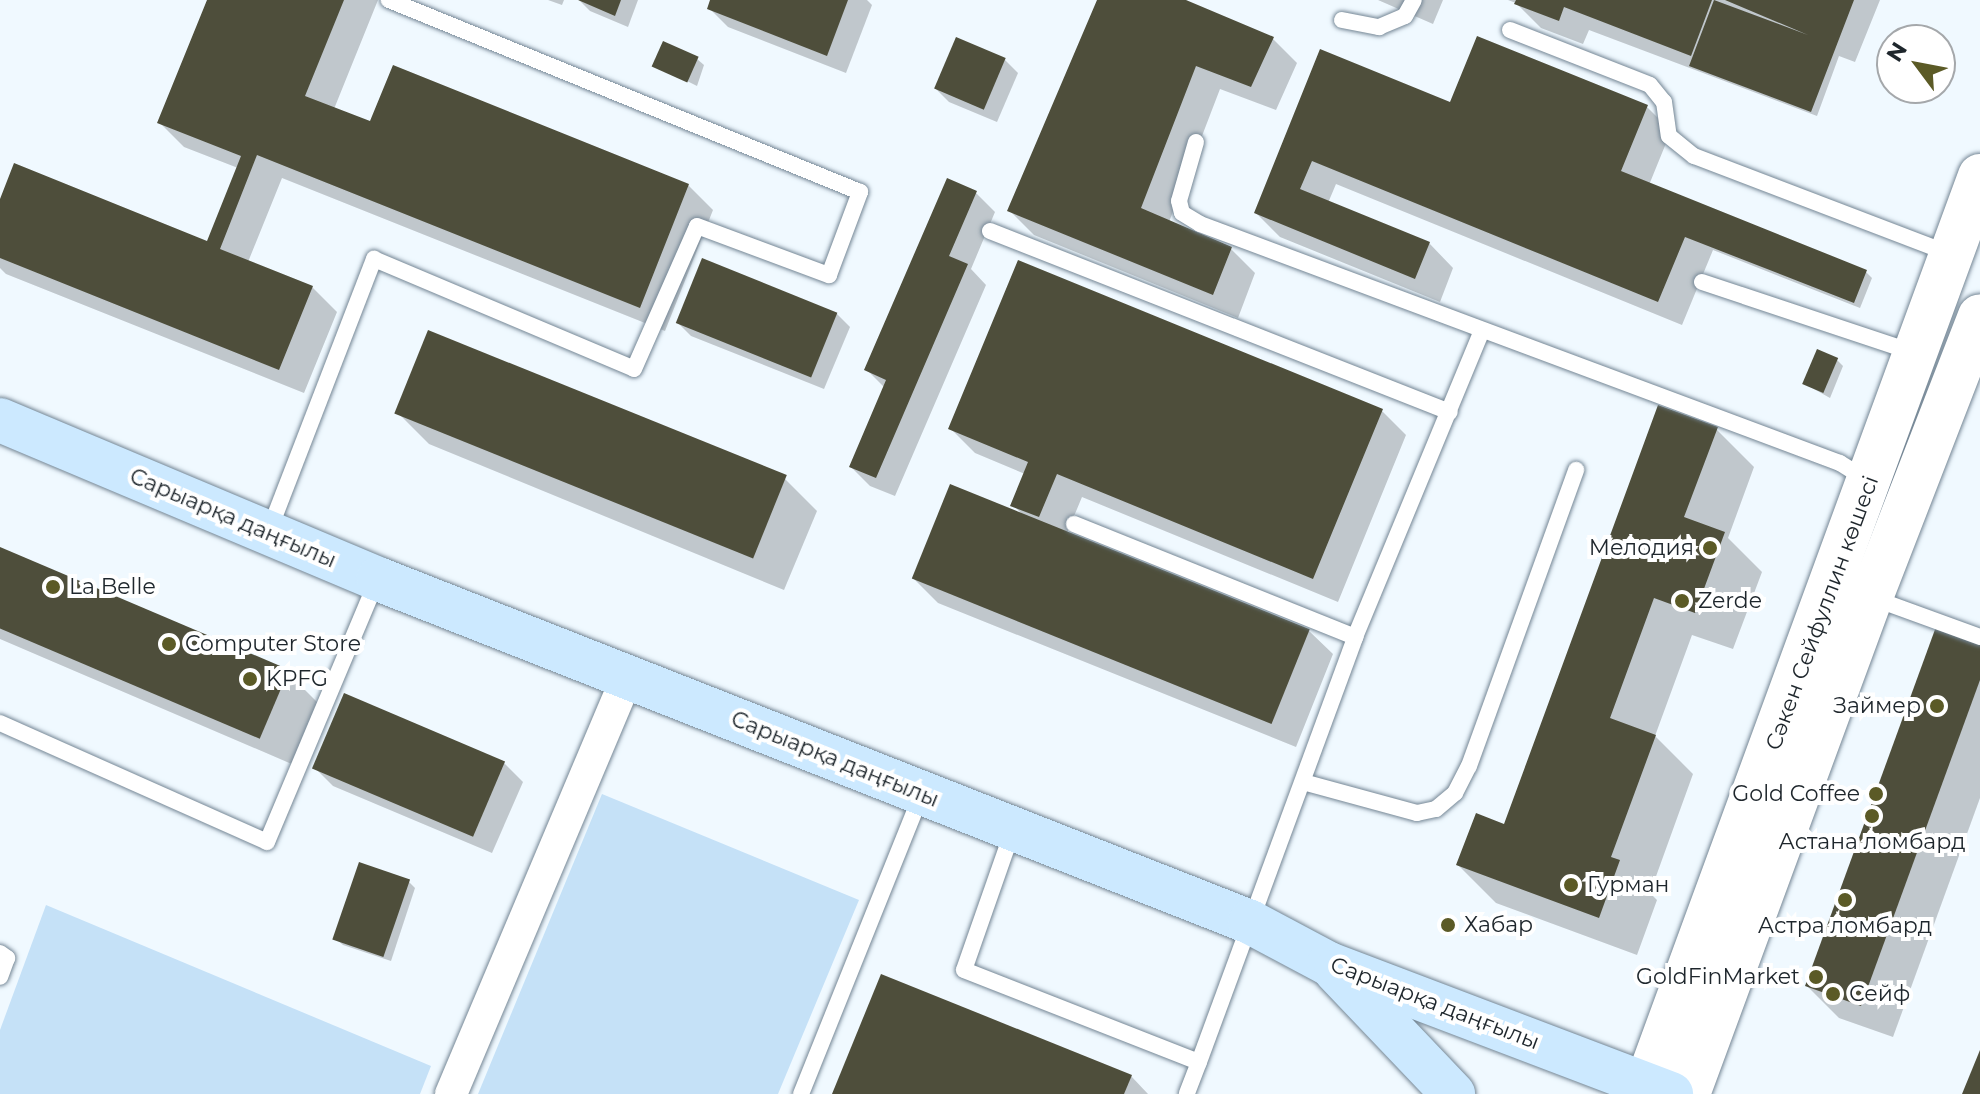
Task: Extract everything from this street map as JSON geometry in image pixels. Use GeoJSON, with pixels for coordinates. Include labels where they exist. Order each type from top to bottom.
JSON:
{"type":"FeatureCollection","features":[{"type":"Feature","properties":{"kind":"main road","name":"Сәкен Сейфуллин көшесі"},"geometry":{"type":"LineString","coordinates":[[1662,1092],[1870,482],[1980,176]]}},
{"type":"Feature","properties":{"kind":"main road","name":"Сәкен Сейфуллин көшесі"},"geometry":{"type":"LineString","coordinates":[[1662,1092],[1871,597],[1980,316]]}},
{"type":"Feature","properties":{"kind":"main road","name":"Сарыарқа даңғылы"},"geometry":{"type":"LineString","coordinates":[[0,420],[378,579],[1250,922],[1329,964],[1662,1092]]}},
{"type":"Feature","properties":{"kind":"main road"},"geometry":{"type":"LineString","coordinates":[[1329,964],[1453,1094]]}},
{"type":"Feature","properties":{"kind":"street"},"geometry":{"type":"LineString","coordinates":[[451,1094],[627,677]]}},
{"type":"Feature","properties":{"kind":"lane"},"geometry":{"type":"LineString","coordinates":[[268,534],[374,259],[634,369],[697,226],[829,275],[860,192],[389,0]]}},
{"type":"Feature","properties":{"kind":"lane"},"geometry":{"type":"LineString","coordinates":[[1342,20],[1379,27],[1405,16],[1414,0]]}},
{"type":"Feature","properties":{"kind":"lane"},"geometry":{"type":"LineString","coordinates":[[1510,30],[1650,85],[1664,102],[1669,136],[1694,156],[1952,255]]}},
{"type":"Feature","properties":{"kind":"lane"},"geometry":{"type":"LineString","coordinates":[[1196,142],[1179,201],[1182,213],[1200,224],[1840,463],[1870,482]]}},
{"type":"Feature","properties":{"kind":"lane"},"geometry":{"type":"LineString","coordinates":[[990,231],[1450,412]]}},
{"type":"Feature","properties":{"kind":"lane"},"geometry":{"type":"LineString","coordinates":[[1702,282],[1916,353]]}},
{"type":"Feature","properties":{"kind":"lane"},"geometry":{"type":"LineString","coordinates":[[1187,1094],[1355,637],[1482,330]]}},
{"type":"Feature","properties":{"kind":"lane"},"geometry":{"type":"LineString","coordinates":[[1303,782],[1417,813],[1436,809],[1455,793],[1469,766],[1576,470]]}},
{"type":"Feature","properties":{"kind":"lane"},"geometry":{"type":"LineString","coordinates":[[1074,524],[1355,637]]}},
{"type":"Feature","properties":{"kind":"lane"},"geometry":{"type":"LineString","coordinates":[[0,723],[267,842],[378,579]]}},
{"type":"Feature","properties":{"kind":"lane"},"geometry":{"type":"LineString","coordinates":[[1871,597],[1980,637]]}},
{"type":"Feature","properties":{"kind":"lane"},"geometry":{"type":"LineString","coordinates":[[801,1094],[921,793]]}},
{"type":"Feature","properties":{"kind":"lane"},"geometry":{"type":"LineString","coordinates":[[1013,830],[964,970],[1199,1062]]}},
{"type":"Feature","properties":{"kind":"lane"},"geometry":{"type":"LineString","coordinates":[[0,953],[7,958],[0,977]]}},
{"type":"Feature","properties":{"kind":"shaded area"},"geometry":{"type":"Polygon","coordinates":[[[602,794],[859,900],[778,1094],[478,1094],[602,794]]]}},
{"type":"Feature","properties":{"kind":"shaded area"},"geometry":{"type":"Polygon","coordinates":[[[46,905],[431,1066],[420,1094],[0,1094],[0,1030],[46,905]]]}},
{"type":"Feature","properties":{"kind":"building"},"geometry":{"type":"Polygon","coordinates":[[[207,0],[344,0],[305,96],[370,121],[393,65],[689,184],[640,308],[257,155],[220,249],[313,286],[279,370],[0,258],[0,199],[14,163],[207,241],[241,156],[157,123],[207,0]]]}},
{"type":"Feature","properties":{"kind":"building"},"geometry":{"type":"Polygon","coordinates":[[[578,0],[621,0],[615,16],[578,0]]]}},
{"type":"Feature","properties":{"kind":"building"},"geometry":{"type":"Polygon","coordinates":[[[710,0],[848,0],[827,56],[707,9],[710,0]]]}},
{"type":"Feature","properties":{"kind":"building"},"geometry":{"type":"Polygon","coordinates":[[[1097,0],[1186,0],[1274,37],[1251,87],[1196,66],[1141,208],[1232,247],[1213,295],[1007,211],[1097,0]]]}},
{"type":"Feature","properties":{"kind":"building"},"geometry":{"type":"Polygon","coordinates":[[[1516,0],[1712,0],[1691,56],[1564,7],[1559,21],[1514,4],[1516,0]]]}},
{"type":"Feature","properties":{"kind":"building"},"geometry":{"type":"Polygon","coordinates":[[[1714,0],[1808,35],[1725,0],[1854,0],[1811,112],[1689,66],[1714,0]]]}},
{"type":"Feature","properties":{"kind":"building"},"geometry":{"type":"Polygon","coordinates":[[[1477,36],[1648,105],[1621,171],[1867,270],[1854,303],[1685,237],[1658,302],[1312,161],[1300,189],[1430,242],[1415,279],[1254,213],[1320,49],[1450,102],[1477,36]]]}},
{"type":"Feature","properties":{"kind":"building"},"geometry":{"type":"Polygon","coordinates":[[[956,37],[1006,58],[984,110],[934,89],[956,37]]]}},
{"type":"Feature","properties":{"kind":"building"},"geometry":{"type":"Polygon","coordinates":[[[663,41],[699,57],[687,82],[652,67],[663,41]]]}},
{"type":"Feature","properties":{"kind":"building"},"geometry":{"type":"Polygon","coordinates":[[[947,178],[977,191],[949,256],[968,264],[876,478],[849,467],[886,380],[864,370],[947,178]]]}},
{"type":"Feature","properties":{"kind":"building"},"geometry":{"type":"Polygon","coordinates":[[[702,258],[837,313],[811,378],[676,323],[702,258]]]}},
{"type":"Feature","properties":{"kind":"building"},"geometry":{"type":"Polygon","coordinates":[[[1018,260],[1383,409],[1313,579],[1057,474],[1039,517],[1010,506],[1028,462],[948,429],[1018,260]]]}},
{"type":"Feature","properties":{"kind":"building"},"geometry":{"type":"Polygon","coordinates":[[[428,330],[787,475],[753,558],[394,413],[428,330]]]}},
{"type":"Feature","properties":{"kind":"building"},"geometry":{"type":"Polygon","coordinates":[[[1817,349],[1838,358],[1823,393],[1802,384],[1817,349]]]}},
{"type":"Feature","properties":{"kind":"building"},"geometry":{"type":"Polygon","coordinates":[[[1658,405],[1718,427],[1684,517],[1725,532],[1695,613],[1654,598],[1610,718],[1656,735],[1611,857],[1620,860],[1599,918],[1456,865],[1476,813],[1504,824],[1658,405]]]}},
{"type":"Feature","properties":{"kind":"building"},"geometry":{"type":"Polygon","coordinates":[[[950,484],[1310,629],[1272,724],[912,579],[950,484]]]}},
{"type":"Feature","properties":{"kind":"building"},"geometry":{"type":"Polygon","coordinates":[[[0,547],[289,670],[260,739],[0,628],[0,547]]]}},
{"type":"Feature","properties":{"kind":"building"},"geometry":{"type":"Polygon","coordinates":[[[1937,624],[1980,639],[1980,680],[1861,1006],[1805,986],[1937,624]]]}},
{"type":"Feature","properties":{"kind":"building"},"geometry":{"type":"Polygon","coordinates":[[[344,693],[505,761],[473,837],[312,768],[344,693]]]}},
{"type":"Feature","properties":{"kind":"building"},"geometry":{"type":"Polygon","coordinates":[[[359,862],[410,880],[383,957],[332,940],[359,862]]]}},
{"type":"Feature","properties":{"kind":"building"},"geometry":{"type":"Polygon","coordinates":[[[881,974],[1132,1075],[1124,1094],[832,1094],[881,974]]]}},
{"type":"Feature","properties":{"kind":"building"},"geometry":{"type":"Polygon","coordinates":[[[1980,1050],[1980,1094],[1962,1094],[1980,1050]]]}},
{"type":"Feature","properties":{"kind":"place","name":"Мелодия"},"geometry":{"type":"Point","coordinates":[1710,548]}},
{"type":"Feature","properties":{"kind":"place","name":"La Belle"},"geometry":{"type":"Point","coordinates":[53,587]}},
{"type":"Feature","properties":{"kind":"place","name":"Zerde"},"geometry":{"type":"Point","coordinates":[1682,601]}},
{"type":"Feature","properties":{"kind":"place","name":"Computer Store"},"geometry":{"type":"Point","coordinates":[169,644]}},
{"type":"Feature","properties":{"kind":"place","name":"KPFG"},"geometry":{"type":"Point","coordinates":[250,679]}},
{"type":"Feature","properties":{"kind":"place","name":"Займер"},"geometry":{"type":"Point","coordinates":[1937,706]}},
{"type":"Feature","properties":{"kind":"place","name":"Gold Coffee"},"geometry":{"type":"Point","coordinates":[1876,794]}},
{"type":"Feature","properties":{"kind":"place","name":"Астана ломбард"},"geometry":{"type":"Point","coordinates":[1872,816]}},
{"type":"Feature","properties":{"kind":"place","name":"Гурман"},"geometry":{"type":"Point","coordinates":[1571,885]}},
{"type":"Feature","properties":{"kind":"place","name":"Астра ломбард"},"geometry":{"type":"Point","coordinates":[1845,900]}},
{"type":"Feature","properties":{"kind":"place","name":"Хабар"},"geometry":{"type":"Point","coordinates":[1448,925]}},
{"type":"Feature","properties":{"kind":"place","name":"GoldFinMarket"},"geometry":{"type":"Point","coordinates":[1816,977]}},
{"type":"Feature","properties":{"kind":"place","name":"Сейф"},"geometry":{"type":"Point","coordinates":[1833,994]}}]}
